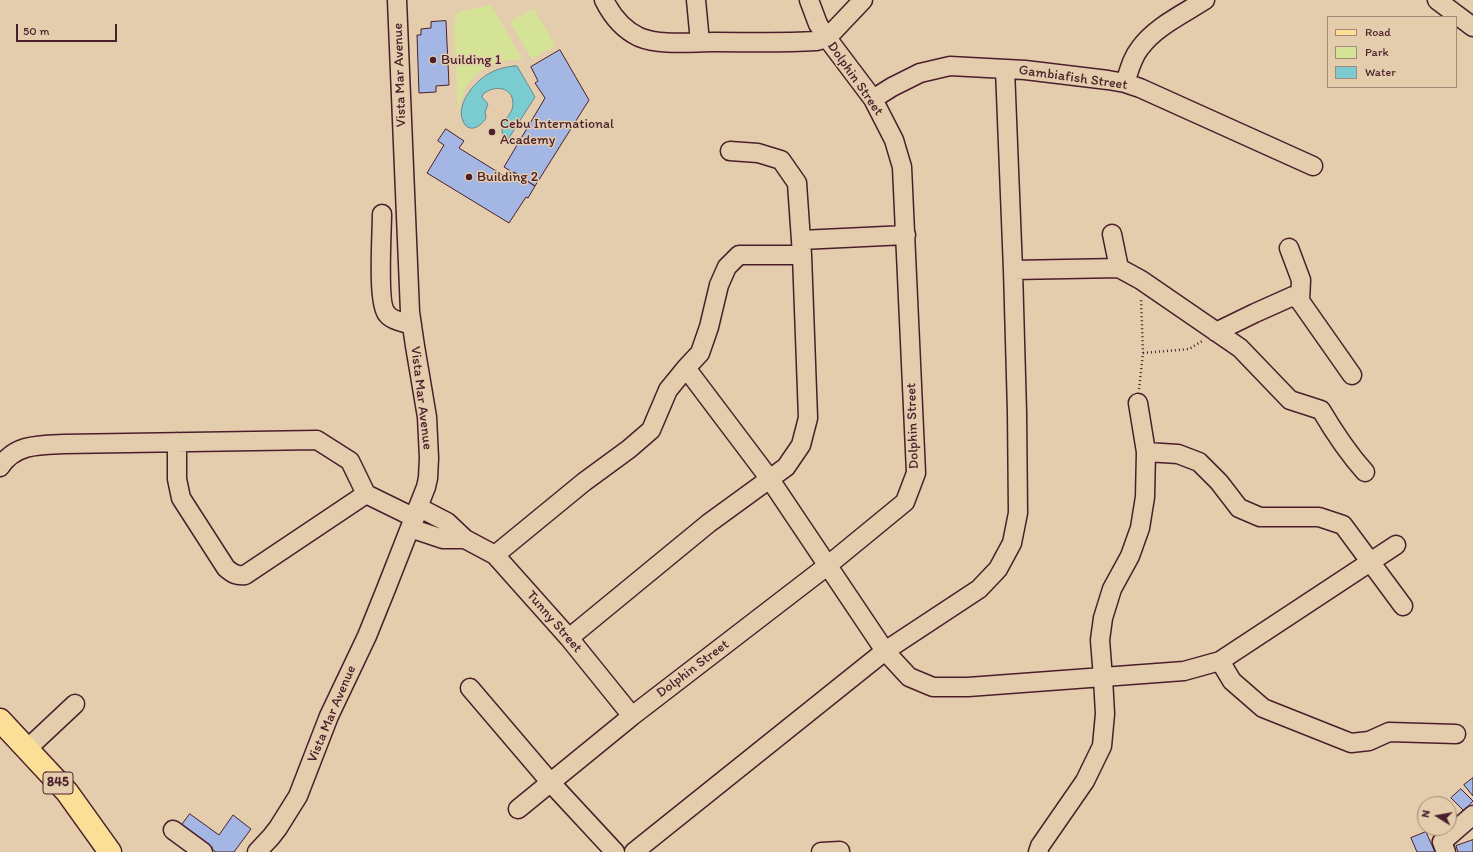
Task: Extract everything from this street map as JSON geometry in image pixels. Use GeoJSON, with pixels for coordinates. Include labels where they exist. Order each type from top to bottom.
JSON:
{"type":"FeatureCollection","features":[{"type":"Feature","properties":{"kind":"main road","name":"845"},"geometry":{"type":"LineString","coordinates":[[0,720],[67,792],[110,852]]}},
{"type":"Feature","properties":{"kind":"street","name":"Vista Mar Avenue"},"geometry":{"type":"LineString","coordinates":[[257,852],[271,838],[298,796],[329,716],[367,636],[414,518],[428,478],[429,458],[424,399],[412,325],[397,0]]}},
{"type":"Feature","properties":{"kind":"street"},"geometry":{"type":"LineString","coordinates":[[604,0],[620,24],[628,31],[647,40],[700,42],[816,41],[827,38],[863,0]]}},
{"type":"Feature","properties":{"kind":"street"},"geometry":{"type":"LineString","coordinates":[[696,0],[700,42]]}},
{"type":"Feature","properties":{"kind":"street","name":"Dolphin Street"},"geometry":{"type":"LineString","coordinates":[[518,809],[632,716],[827,566],[905,502],[916,473],[904,181],[901,160],[888,126],[873,99],[827,38],[818,24],[809,0]]}},
{"type":"Feature","properties":{"kind":"street"},"geometry":{"type":"LineString","coordinates":[[1125,83],[1133,60],[1140,48],[1150,37],[1205,0]]}},
{"type":"Feature","properties":{"kind":"street"},"geometry":{"type":"LineString","coordinates":[[1437,0],[1473,27]]}},
{"type":"Feature","properties":{"kind":"street","name":"Gambiafish Street"},"geometry":{"type":"LineString","coordinates":[[873,99],[892,87],[920,73],[950,66],[1025,70],[1125,83],[1159,96],[1313,166]]}},
{"type":"Feature","properties":{"kind":"street"},"geometry":{"type":"LineString","coordinates":[[634,852],[885,652],[979,589],[998,569],[1012,543],[1018,513],[1017,412],[1005,69]]}},
{"type":"Feature","properties":{"kind":"street"},"geometry":{"type":"LineString","coordinates":[[569,638],[709,524],[769,478],[786,467],[801,445],[808,418],[802,248],[797,183],[780,160],[758,152],[730,151]]}},
{"type":"Feature","properties":{"kind":"street"},"geometry":{"type":"LineString","coordinates":[[382,214],[381,287],[383,309],[390,317],[412,325]]}},
{"type":"Feature","properties":{"kind":"street"},"geometry":{"type":"LineString","coordinates":[[1112,234],[1119,268]]}},
{"type":"Feature","properties":{"kind":"street"},"geometry":{"type":"LineString","coordinates":[[495,555],[584,482],[629,449],[651,430],[668,390],[700,353],[709,327],[719,286],[727,266],[739,256],[906,235]]}},
{"type":"Feature","properties":{"kind":"street"},"geometry":{"type":"LineString","coordinates":[[1289,248],[1301,280],[1300,301]]}},
{"type":"Feature","properties":{"kind":"street"},"geometry":{"type":"LineString","coordinates":[[1013,270],[1119,268],[1141,280],[1240,348],[1290,400],[1321,410],[1346,450],[1365,472]]}},
{"type":"Feature","properties":{"kind":"street"},"geometry":{"type":"LineString","coordinates":[[1216,332],[1293,296],[1300,301],[1352,375]]}},
{"type":"Feature","properties":{"kind":"street"},"geometry":{"type":"LineString","coordinates":[[686,368],[769,478],[885,652],[909,676],[933,687],[1104,678],[1184,671],[1220,661],[1371,563],[1396,545]]}},
{"type":"Feature","properties":{"kind":"street"},"geometry":{"type":"LineString","coordinates":[[1038,852],[1040,846],[1085,781],[1102,746],[1105,714],[1104,678],[1100,640],[1102,618],[1112,589],[1130,556],[1140,528],[1145,497],[1146,452],[1138,404]]}},
{"type":"Feature","properties":{"kind":"street"},"geometry":{"type":"LineString","coordinates":[[0,467],[6,457],[29,446],[64,444],[177,442],[318,440],[350,461],[366,494],[245,575],[239,576],[232,574],[226,568],[181,498],[177,479],[177,442]]}},
{"type":"Feature","properties":{"kind":"street"},"geometry":{"type":"LineString","coordinates":[[1146,452],[1178,454],[1199,462],[1219,482],[1239,508],[1260,517],[1319,517],[1343,525],[1403,606]]}},
{"type":"Feature","properties":{"kind":"street","name":"Tunny Street"},"geometry":{"type":"LineString","coordinates":[[366,494],[414,518],[443,539],[465,539],[495,555],[569,638],[632,716]]}},
{"type":"Feature","properties":{"kind":"street"},"geometry":{"type":"LineString","coordinates":[[1220,661],[1232,681],[1263,708],[1351,743],[1369,741],[1389,732],[1456,734]]}},
{"type":"Feature","properties":{"kind":"street"},"geometry":{"type":"LineString","coordinates":[[470,688],[551,783],[616,852]]}},
{"type":"Feature","properties":{"kind":"street"},"geometry":{"type":"LineString","coordinates":[[28,750],[76,704]]}},
{"type":"Feature","properties":{"kind":"street"},"geometry":{"type":"LineString","coordinates":[[1446,852],[1442,842],[1473,815]]}},
{"type":"Feature","properties":{"kind":"street"},"geometry":{"type":"LineString","coordinates":[[173,830],[203,852]]}},
{"type":"Feature","properties":{"kind":"street"},"geometry":{"type":"LineString","coordinates":[[821,852],[840,851]]}},
{"type":"Feature","properties":{"kind":"path"},"geometry":{"type":"LineString","coordinates":[[1138,404],[1143,353],[1141,280]]}},
{"type":"Feature","properties":{"kind":"path"},"geometry":{"type":"LineString","coordinates":[[1143,353],[1189,349],[1216,332]]}},
{"type":"Feature","properties":{"kind":"green space"},"geometry":{"type":"Polygon","coordinates":[[[490,5],[495,11],[523,61],[506,60],[498,62],[477,74],[466,87],[458,111],[454,25],[456,15],[459,12],[490,5]]]}},
{"type":"Feature","properties":{"kind":"green space"},"geometry":{"type":"Polygon","coordinates":[[[534,8],[555,46],[532,59],[510,22],[534,8]]]}},
{"type":"Feature","properties":{"kind":"water"},"geometry":{"type":"Polygon","coordinates":[[[517,66],[535,97],[507,141],[502,132],[502,126],[511,111],[513,104],[510,94],[502,89],[492,89],[483,94],[482,97],[488,104],[485,112],[486,118],[481,124],[474,128],[465,125],[461,114],[464,100],[468,93],[484,76],[501,68],[517,66]]]}},
{"type":"Feature","properties":{"kind":"building","name":"Building 1"},"geometry":{"type":"Polygon","coordinates":[[[446,21],[449,85],[436,86],[436,92],[419,93],[417,35],[421,35],[421,29],[431,28],[431,22],[446,21]]]}},
{"type":"Feature","properties":{"kind":"building"},"geometry":{"type":"Polygon","coordinates":[[[560,50],[589,100],[535,186],[504,167],[545,98],[535,83],[538,81],[531,67],[560,50]]]}},
{"type":"Feature","properties":{"kind":"building","name":"Building 2"},"geometry":{"type":"Polygon","coordinates":[[[446,129],[464,141],[459,148],[509,179],[514,172],[535,186],[509,223],[427,173],[444,145],[438,141],[446,129]]]}},
{"type":"Feature","properties":{"kind":"building"},"geometry":{"type":"Polygon","coordinates":[[[1473,778],[1473,796],[1464,785],[1473,778]]]}},
{"type":"Feature","properties":{"kind":"building"},"geometry":{"type":"Polygon","coordinates":[[[1461,789],[1473,801],[1464,811],[1457,804],[1457,796],[1453,796],[1461,789]]]}},
{"type":"Feature","properties":{"kind":"building"},"geometry":{"type":"Polygon","coordinates":[[[190,814],[219,835],[233,815],[251,829],[234,852],[216,852],[181,826],[190,814]]]}},
{"type":"Feature","properties":{"kind":"building"},"geometry":{"type":"Polygon","coordinates":[[[1417,836],[1428,836],[1435,852],[1417,852],[1411,838],[1417,836]]]}},
{"type":"Feature","properties":{"kind":"building"},"geometry":{"type":"Polygon","coordinates":[[[1473,840],[1473,852],[1458,852],[1456,846],[1473,840]]]}},
{"type":"Feature","properties":{"kind":"place","name":"Building 1"},"geometry":{"type":"Point","coordinates":[433,60]}},
{"type":"Feature","properties":{"kind":"place","name":"Cebu International Academy"},"geometry":{"type":"Point","coordinates":[492,132]}},
{"type":"Feature","properties":{"kind":"place","name":"Building 2"},"geometry":{"type":"Point","coordinates":[469,177]}}]}
